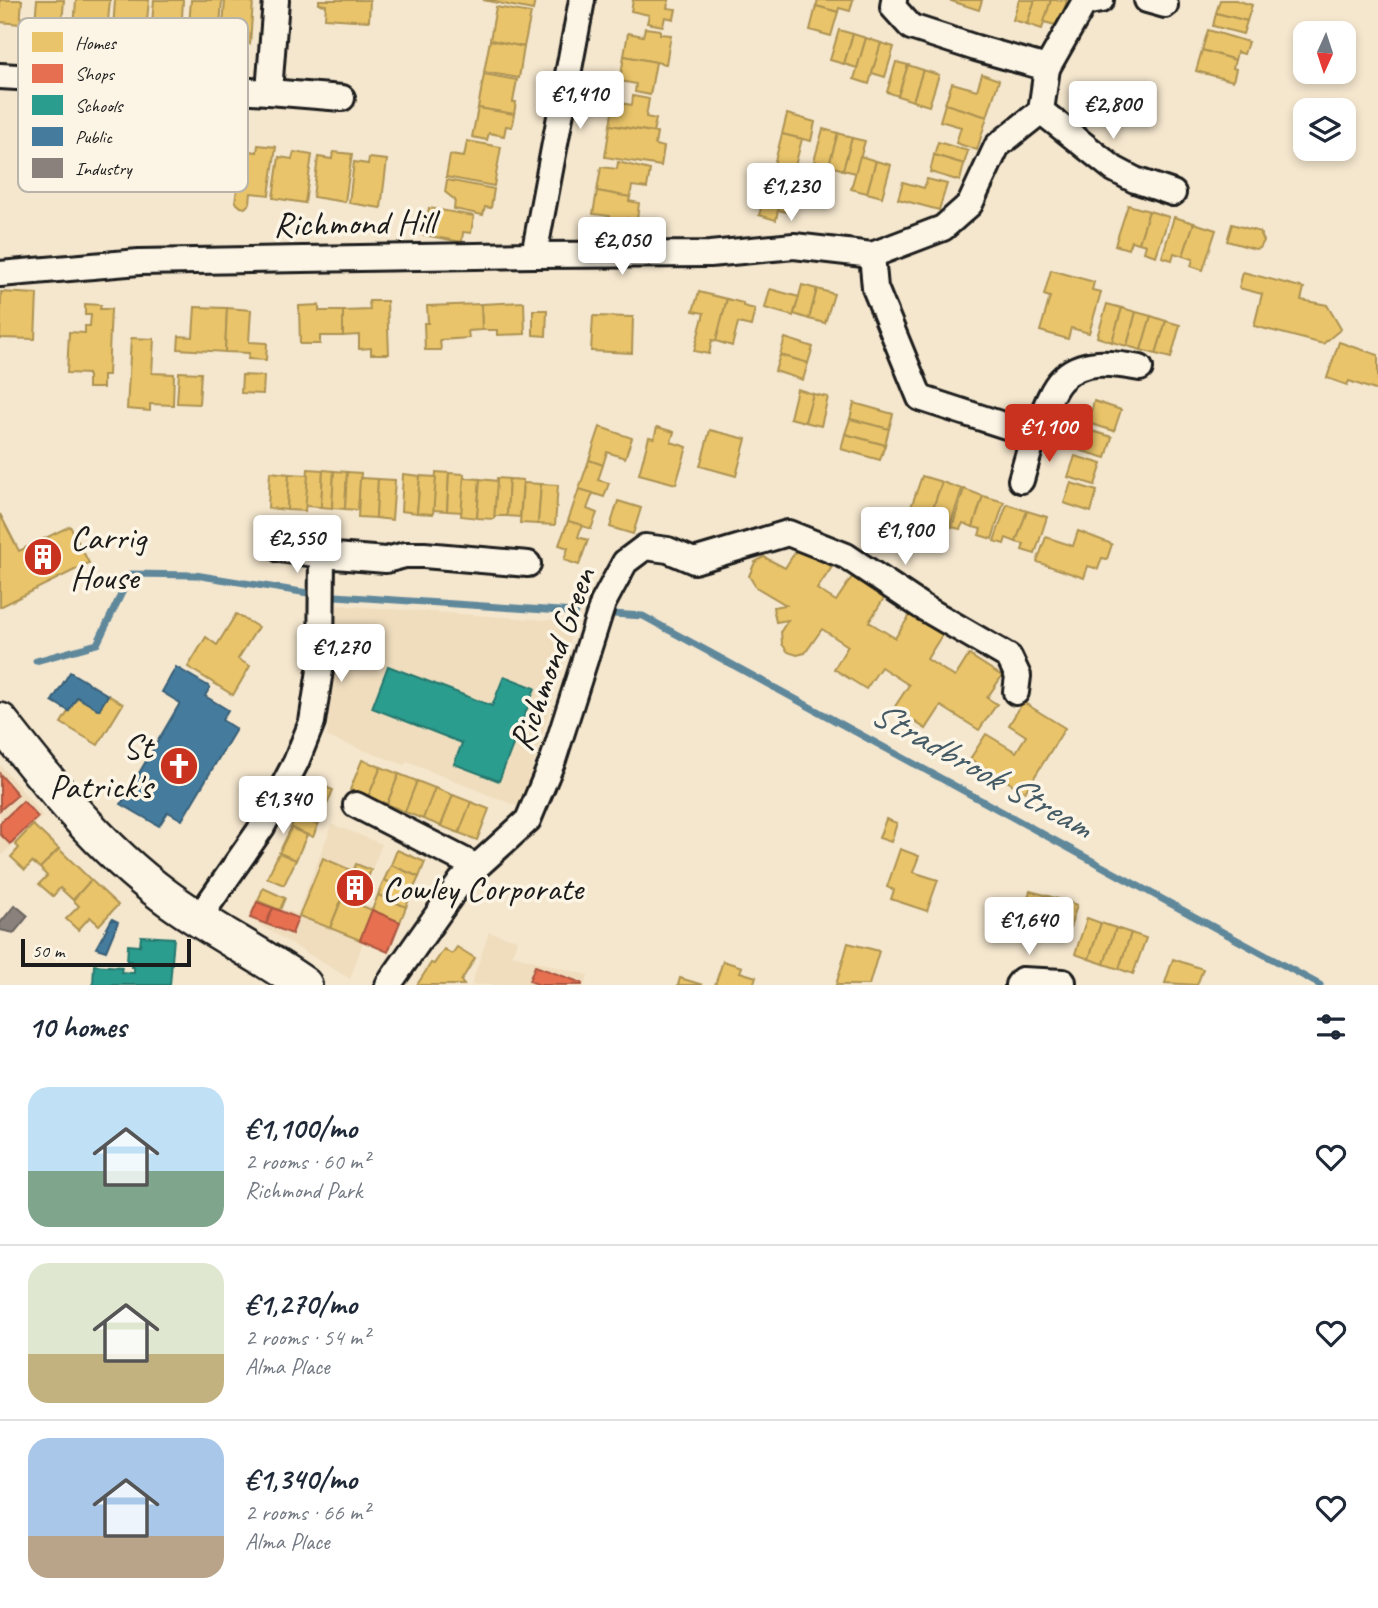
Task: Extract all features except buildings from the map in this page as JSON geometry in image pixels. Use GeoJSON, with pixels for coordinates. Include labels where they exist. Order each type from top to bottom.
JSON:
{"type":"FeatureCollection","features":[{"type":"Feature","properties":{"kind":"main road"},"geometry":{"type":"LineString","coordinates":[[0,721],[43,776],[123,862],[198,919],[304,985]]}},
{"type":"Feature","properties":{"kind":"street"},"geometry":{"type":"LineString","coordinates":[[269,92],[276,0]]}},
{"type":"Feature","properties":{"kind":"street"},"geometry":{"type":"LineString","coordinates":[[534,255],[582,0]]}},
{"type":"Feature","properties":{"kind":"street"},"geometry":{"type":"LineString","coordinates":[[894,0],[893,7],[911,27],[1047,68]]}},
{"type":"Feature","properties":{"kind":"street"},"geometry":{"type":"LineString","coordinates":[[1034,435],[920,398],[875,288],[872,255],[943,228],[970,204],[997,146],[1041,111],[1047,68],[1084,3],[1101,0]]}},
{"type":"Feature","properties":{"kind":"street"},"geometry":{"type":"LineString","coordinates":[[0,76],[18,77]]}},
{"type":"Feature","properties":{"kind":"street"},"geometry":{"type":"LineString","coordinates":[[248,91],[342,98]]}},
{"type":"Feature","properties":{"kind":"street"},"geometry":{"type":"LineString","coordinates":[[1041,111],[1114,169],[1135,180],[1173,193]]}},
{"type":"Feature","properties":{"kind":"street","name":"Richmond Hill"},"geometry":{"type":"LineString","coordinates":[[0,274],[139,262],[710,254],[793,246],[872,255]]}},
{"type":"Feature","properties":{"kind":"street"},"geometry":{"type":"LineString","coordinates":[[1021,480],[1034,435],[1059,381],[1077,367],[1110,363],[1140,368]]}},
{"type":"Feature","properties":{"kind":"street","name":"Richmond Green"},"geometry":{"type":"LineString","coordinates":[[388,985],[461,881],[527,820],[553,760],[603,603],[625,562],[645,547],[668,550],[694,561],[788,533],[846,555],[921,606],[1009,657],[1018,676],[1016,692]]}},
{"type":"Feature","properties":{"kind":"street"},"geometry":{"type":"LineString","coordinates":[[280,549],[386,560],[405,555],[424,555],[528,564]]}},
{"type":"Feature","properties":{"kind":"street"},"geometry":{"type":"LineString","coordinates":[[198,919],[262,827],[296,762],[312,722],[321,664],[321,555]]}},
{"type":"Feature","properties":{"kind":"street"},"geometry":{"type":"LineString","coordinates":[[356,805],[475,866]]}},
{"type":"Feature","properties":{"kind":"street"},"geometry":{"type":"LineString","coordinates":[[1018,985],[1022,980],[1063,982]]}},
{"type":"Feature","properties":{"kind":"shaded area"},"geometry":{"type":"Polygon","coordinates":[[[337,605],[561,621],[574,626],[521,808],[407,762],[404,765],[327,737],[337,605]]]}},
{"type":"Feature","properties":{"kind":"shaded area"},"geometry":{"type":"Polygon","coordinates":[[[0,764],[43,816],[0,857],[0,764]]]}},
{"type":"Feature","properties":{"kind":"shaded area"},"geometry":{"type":"Polygon","coordinates":[[[332,824],[382,844],[360,902],[375,909],[350,979],[248,918],[256,899],[297,914],[332,824]]]}},
{"type":"Feature","properties":{"kind":"shaded area"},"geometry":{"type":"Polygon","coordinates":[[[489,932],[517,940],[512,955],[588,975],[585,985],[471,985],[489,932]]]}},
{"type":"Feature","properties":{"kind":"waterway","name":"Stradbrook Stream"},"geometry":{"type":"LineString","coordinates":[[36,661],[97,644],[131,574],[195,575],[308,593]]}},
{"type":"Feature","properties":{"kind":"waterway","name":"Stradbrook Stream"},"geometry":{"type":"LineString","coordinates":[[336,596],[575,612]]}},
{"type":"Feature","properties":{"kind":"waterway","name":"Stradbrook Stream"},"geometry":{"type":"LineString","coordinates":[[613,614],[643,616],[1320,985]]}},
{"type":"Feature","properties":{"kind":"place","name":"Carrig House"},"geometry":{"type":"Point","coordinates":[43,557]}},
{"type":"Feature","properties":{"kind":"place","name":"St Patrick's"},"geometry":{"type":"Point","coordinates":[179,766]}},
{"type":"Feature","properties":{"kind":"place","name":"Cowley Corporate"},"geometry":{"type":"Point","coordinates":[355,888]}}]}
